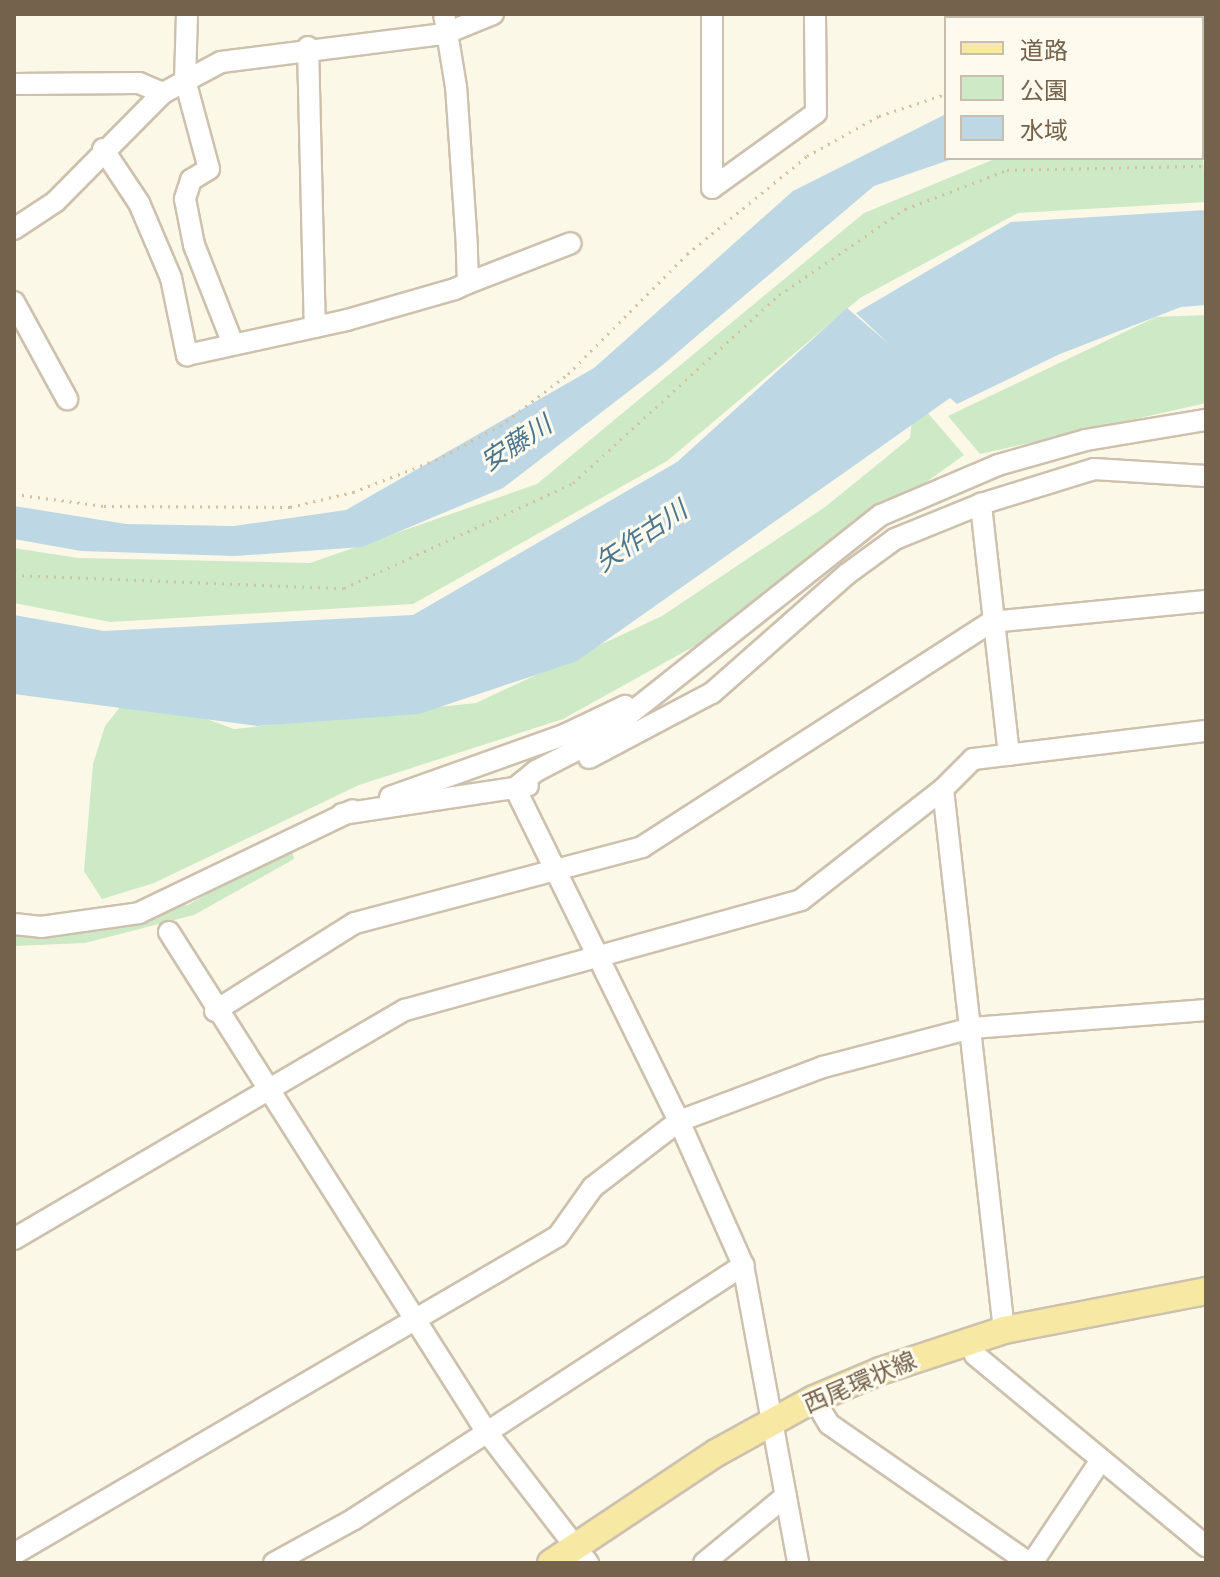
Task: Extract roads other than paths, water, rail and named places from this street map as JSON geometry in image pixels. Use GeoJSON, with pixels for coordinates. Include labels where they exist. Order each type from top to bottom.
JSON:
{"type":"FeatureCollection","features":[{"type":"Feature","properties":{"kind":"main road","name":"西尾環状線"},"geometry":{"type":"LineString","coordinates":[[551,1563],[582,1555],[772,1422],[814,1399],[968,1339],[1206,1291]]}},
{"type":"Feature","properties":{"kind":"street"},"geometry":{"type":"LineString","coordinates":[[187,14],[185,80],[209,169],[191,180],[185,199],[207,276],[233,344]]}},
{"type":"Feature","properties":{"kind":"street"},"geometry":{"type":"LineString","coordinates":[[14,229],[55,202],[103,149],[163,93],[221,62],[493,14]]}},
{"type":"Feature","properties":{"kind":"street"},"geometry":{"type":"LineString","coordinates":[[712,14],[712,188],[816,113],[815,14]]}},
{"type":"Feature","properties":{"kind":"street"},"geometry":{"type":"LineString","coordinates":[[444,24],[456,87],[468,283]]}},
{"type":"Feature","properties":{"kind":"street"},"geometry":{"type":"LineString","coordinates":[[308,47],[315,327]]}},
{"type":"Feature","properties":{"kind":"street"},"geometry":{"type":"LineString","coordinates":[[14,84],[139,83],[163,93]]}},
{"type":"Feature","properties":{"kind":"street"},"geometry":{"type":"LineString","coordinates":[[103,149],[139,203],[174,286],[187,355],[402,307],[571,243]]}},
{"type":"Feature","properties":{"kind":"street"},"geometry":{"type":"LineString","coordinates":[[174,286],[207,276]]}},
{"type":"Feature","properties":{"kind":"street"},"geometry":{"type":"LineString","coordinates":[[14,302],[67,399]]}},
{"type":"Feature","properties":{"kind":"street"},"geometry":{"type":"LineString","coordinates":[[515,788],[536,771],[598,739],[881,515],[998,465],[1086,440],[1206,420]]}},
{"type":"Feature","properties":{"kind":"street"},"geometry":{"type":"LineString","coordinates":[[342,814],[540,784],[712,693],[847,574],[895,539],[981,504],[1094,469],[1206,476]]}},
{"type":"Feature","properties":{"kind":"street"},"geometry":{"type":"LineString","coordinates":[[981,504],[991,622],[1009,755]]}},
{"type":"Feature","properties":{"kind":"street"},"geometry":{"type":"LineString","coordinates":[[215,1011],[355,923],[555,873],[642,847],[991,622],[1206,601]]}},
{"type":"Feature","properties":{"kind":"street"},"geometry":{"type":"LineString","coordinates":[[14,924],[41,927],[139,913],[342,814],[564,735],[654,692]]}},
{"type":"Feature","properties":{"kind":"street"},"geometry":{"type":"LineString","coordinates":[[14,1239],[405,1010],[597,954],[801,900],[943,789],[973,759],[1206,731]]}},
{"type":"Feature","properties":{"kind":"street"},"geometry":{"type":"LineString","coordinates":[[515,788],[679,1121],[743,1265],[798,1563]]}},
{"type":"Feature","properties":{"kind":"street"},"geometry":{"type":"LineString","coordinates":[[943,789],[1004,1330]]}},
{"type":"Feature","properties":{"kind":"street"},"geometry":{"type":"LineString","coordinates":[[169,932],[215,1011],[273,1090],[486,1431],[582,1555]]}},
{"type":"Feature","properties":{"kind":"street"},"geometry":{"type":"LineString","coordinates":[[14,1554],[558,1236],[593,1187],[679,1121],[823,1067],[972,1028],[1206,1010]]}},
{"type":"Feature","properties":{"kind":"street"},"geometry":{"type":"LineString","coordinates":[[274,1563],[354,1519],[743,1265]]}},
{"type":"Feature","properties":{"kind":"street"},"geometry":{"type":"LineString","coordinates":[[968,1339],[975,1355],[1206,1546]]}},
{"type":"Feature","properties":{"kind":"street"},"geometry":{"type":"LineString","coordinates":[[814,1399],[829,1424],[1031,1563],[1101,1460]]}},
{"type":"Feature","properties":{"kind":"street"},"geometry":{"type":"LineString","coordinates":[[704,1563],[786,1496]]}},
{"type":"Feature","properties":{"kind":"water","name":"安藤川"},"geometry":{"type":"Polygon","coordinates":[[[944,115],[944,160],[949,160],[874,186],[659,368],[503,488],[362,547],[235,556],[81,551],[14,539],[14,506],[126,524],[234,526],[346,510],[594,368],[793,191],[944,115]]]}},
{"type":"Feature","properties":{"kind":"water","name":"矢作古川"},"geometry":{"type":"Polygon","coordinates":[[[1206,210],[1206,305],[1181,307],[1060,354],[957,404],[950,398],[577,661],[419,714],[257,726],[14,694],[14,615],[104,631],[413,615],[677,462],[847,308],[889,344],[856,313],[1011,222],[1206,210]]]}}]}
